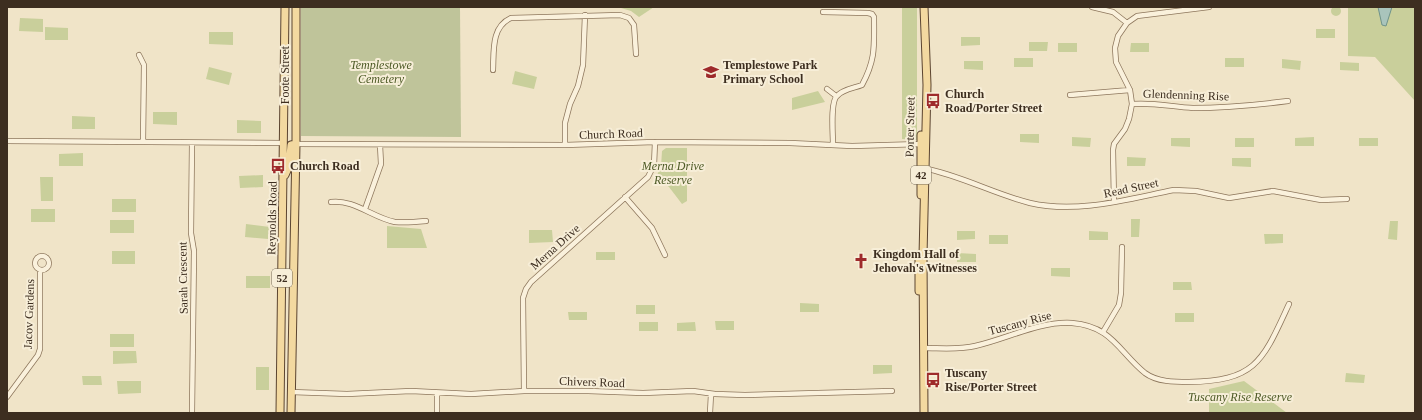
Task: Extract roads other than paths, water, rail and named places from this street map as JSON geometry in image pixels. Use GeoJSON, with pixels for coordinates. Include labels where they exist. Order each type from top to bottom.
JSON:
{"type":"FeatureCollection","features":[{"type":"Feature","properties":{"kind":"main road","name":"Foote Street"},"geometry":{"type":"LineString","coordinates":[[284,143],[285,7]]}},
{"type":"Feature","properties":{"kind":"main road","name":"Foote Street"},"geometry":{"type":"LineString","coordinates":[[296,7],[296,144]]}},
{"type":"Feature","properties":{"kind":"main road","name":"Porter Street"},"geometry":{"type":"LineString","coordinates":[[924,7],[924,169],[918,273],[924,348],[924,413]]}},
{"type":"Feature","properties":{"kind":"main road","name":"Reynolds Road"},"geometry":{"type":"LineString","coordinates":[[280,413],[284,143]]}},
{"type":"Feature","properties":{"kind":"main road","name":"Reynolds Road"},"geometry":{"type":"LineString","coordinates":[[291,413],[296,144]]}},
{"type":"Feature","properties":{"kind":"main road"},"geometry":{"type":"LineString","coordinates":[[284,179],[289,166],[291,145],[296,144]]}},
{"type":"Feature","properties":{"kind":"main road"},"geometry":{"type":"LineString","coordinates":[[283,207],[295,207]]}},
{"type":"Feature","properties":{"kind":"street"},"geometry":{"type":"LineString","coordinates":[[1092,7],[1113,12],[1127,23]]}},
{"type":"Feature","properties":{"kind":"street"},"geometry":{"type":"LineString","coordinates":[[1114,202],[1114,144],[1125,129],[1132,104],[1130,90],[1114,55],[1118,36],[1127,23],[1137,16],[1149,13],[1209,7]]}},
{"type":"Feature","properties":{"kind":"street"},"geometry":{"type":"LineString","coordinates":[[823,12],[868,13],[872,14],[874,17],[873,60],[868,74],[862,85],[842,92],[836,96],[833,105],[833,145]]}},
{"type":"Feature","properties":{"kind":"street"},"geometry":{"type":"LineString","coordinates":[[492,70],[497,30],[503,22],[511,18],[620,15],[629,18],[634,26],[636,54]]}},
{"type":"Feature","properties":{"kind":"street"},"geometry":{"type":"LineString","coordinates":[[565,145],[565,123],[584,65],[586,16]]}},
{"type":"Feature","properties":{"kind":"street"},"geometry":{"type":"LineString","coordinates":[[140,55],[144,65],[143,142]]}},
{"type":"Feature","properties":{"kind":"street"},"geometry":{"type":"LineString","coordinates":[[827,89],[836,96]]}},
{"type":"Feature","properties":{"kind":"street"},"geometry":{"type":"LineString","coordinates":[[1070,95],[1130,90]]}},
{"type":"Feature","properties":{"kind":"street","name":"Glendenning Rise"},"geometry":{"type":"LineString","coordinates":[[1132,104],[1143,103],[1205,108],[1249,106],[1288,100]]}},
{"type":"Feature","properties":{"kind":"street"},"geometry":{"type":"LineString","coordinates":[[7,141],[284,143]]}},
{"type":"Feature","properties":{"kind":"street","name":"Church Road"},"geometry":{"type":"LineString","coordinates":[[296,144],[565,145],[655,142],[833,145],[924,144]]}},
{"type":"Feature","properties":{"kind":"street","name":"Merna Drive"},"geometry":{"type":"LineString","coordinates":[[524,391],[523,298],[526,289],[531,282],[648,177],[654,165],[655,142]]}},
{"type":"Feature","properties":{"kind":"street","name":"Sarah Crescent"},"geometry":{"type":"LineString","coordinates":[[192,143],[191,233],[194,251],[192,413]]}},
{"type":"Feature","properties":{"kind":"street"},"geometry":{"type":"LineString","coordinates":[[365,209],[381,164],[380,145]]}},
{"type":"Feature","properties":{"kind":"street","name":"Read Street"},"geometry":{"type":"LineString","coordinates":[[924,169],[944,173],[1032,203],[1078,206],[1097,205],[1174,190],[1187,189],[1229,198],[1273,191],[1321,200],[1348,199]]}},
{"type":"Feature","properties":{"kind":"street"},"geometry":{"type":"LineString","coordinates":[[625,197],[652,228],[664,255]]}},
{"type":"Feature","properties":{"kind":"street"},"geometry":{"type":"LineString","coordinates":[[331,202],[365,209],[395,222],[426,221]]}},
{"type":"Feature","properties":{"kind":"street"},"geometry":{"type":"LineString","coordinates":[[1103,332],[1119,305],[1121,293],[1122,247]]}},
{"type":"Feature","properties":{"kind":"street","name":"Jacov Gardens"},"geometry":{"type":"LineString","coordinates":[[7,397],[38,355],[40,349],[40,270]]}},
{"type":"Feature","properties":{"kind":"street","name":"Tuscany Rise"},"geometry":{"type":"LineString","coordinates":[[924,348],[974,346],[1053,324],[1080,324],[1103,332],[1118,344],[1146,373],[1158,379],[1175,382],[1199,382],[1232,378],[1253,367],[1266,351],[1289,304]]}},
{"type":"Feature","properties":{"kind":"street","name":"Chivers Road"},"geometry":{"type":"LineString","coordinates":[[291,392],[347,394],[411,391],[471,394],[524,391],[637,393],[693,391],[711,394],[745,395],[892,391]]}},
{"type":"Feature","properties":{"kind":"street"},"geometry":{"type":"LineString","coordinates":[[437,393],[437,413]]}},
{"type":"Feature","properties":{"kind":"street"},"geometry":{"type":"LineString","coordinates":[[710,413],[711,394]]}},
{"type":"Feature","properties":{"kind":"water"},"geometry":{"type":"Polygon","coordinates":[[[1378,7],[1392,7],[1386,26],[1382,25],[1378,7]]]}},
{"type":"Feature","properties":{"kind":"place","name":"Templestowe Park Primary School"},"geometry":{"type":"Point","coordinates":[711,72]}},
{"type":"Feature","properties":{"kind":"place","name":"Church Road/Porter Street"},"geometry":{"type":"Point","coordinates":[933,101]}},
{"type":"Feature","properties":{"kind":"place","name":"Church Road"},"geometry":{"type":"Point","coordinates":[278,166]}},
{"type":"Feature","properties":{"kind":"place","name":"Kingdom Hall of Jehovah's Witnesses"},"geometry":{"type":"Point","coordinates":[861,261]}},
{"type":"Feature","properties":{"kind":"place","name":"Tuscany Rise/Porter Street"},"geometry":{"type":"Point","coordinates":[933,380]}},
{"type":"Feature","properties":{"kind":"park label","name":"Templestowe Cemetery"},"geometry":{"type":"Point","coordinates":[381,72]}},
{"type":"Feature","properties":{"kind":"park label","name":"Merna Drive Reserve"},"geometry":{"type":"Point","coordinates":[673,173]}},
{"type":"Feature","properties":{"kind":"park label","name":"Tuscany Rise Reserve"},"geometry":{"type":"Point","coordinates":[1240,397]}}]}
